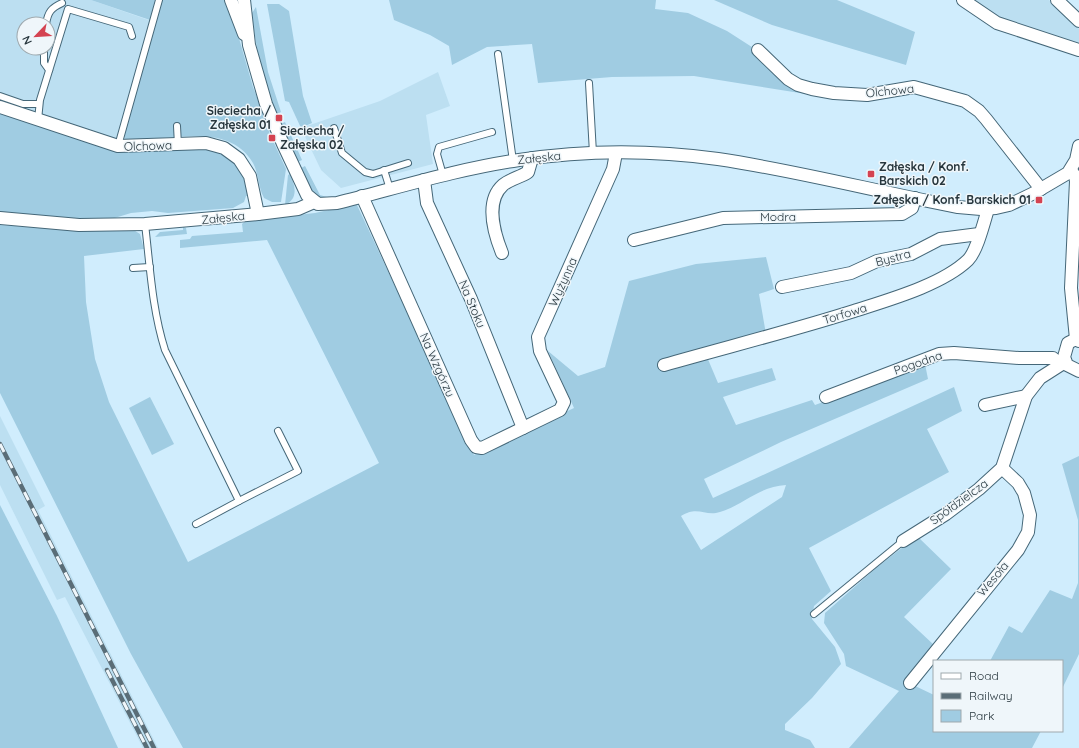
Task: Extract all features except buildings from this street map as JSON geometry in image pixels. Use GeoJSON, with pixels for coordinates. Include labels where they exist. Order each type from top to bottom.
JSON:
{"type":"FeatureCollection","features":[{"type":"Feature","properties":{"kind":"street"},"geometry":{"type":"LineString","coordinates":[[231,0],[249,45],[272,120],[307,195],[314,202]]}},
{"type":"Feature","properties":{"kind":"street"},"geometry":{"type":"LineString","coordinates":[[244,0],[249,45]]}},
{"type":"Feature","properties":{"kind":"street"},"geometry":{"type":"LineString","coordinates":[[963,0],[997,23],[1079,50]]}},
{"type":"Feature","properties":{"kind":"street"},"geometry":{"type":"LineString","coordinates":[[1057,0],[1079,21]]}},
{"type":"Feature","properties":{"kind":"street","name":"Olchowa"},"geometry":{"type":"LineString","coordinates":[[758,50],[788,79],[798,85],[812,89],[834,93],[867,95],[914,87],[964,101],[979,111],[986,119],[1040,189]]}},
{"type":"Feature","properties":{"kind":"street","name":"Olchowa"},"geometry":{"type":"LineString","coordinates":[[0,107],[118,146],[206,143],[224,148],[240,159],[250,176],[258,214]]}},
{"type":"Feature","properties":{"kind":"street"},"geometry":{"type":"LineString","coordinates":[[1062,363],[1066,347],[1071,340],[1077,340],[1075,288],[1076,197],[1075,176],[1071,170],[1076,160],[1079,146]]}},
{"type":"Feature","properties":{"kind":"street","name":"Wyżynna"},"geometry":{"type":"LineString","coordinates":[[560,410],[564,402],[540,351],[538,338],[613,169],[616,153]]}},
{"type":"Feature","properties":{"kind":"street","name":"Załęska"},"geometry":{"type":"LineString","coordinates":[[0,218],[80,225],[145,224],[258,214],[298,209],[314,202],[324,205],[443,175],[513,161],[532,158],[593,154],[656,154],[718,159],[761,166],[958,207],[988,210],[1009,205],[1066,175],[1071,170]]}},
{"type":"Feature","properties":{"kind":"street"},"geometry":{"type":"LineString","coordinates":[[502,252],[494,228],[493,212],[496,195],[506,182],[528,172],[532,158]]}},
{"type":"Feature","properties":{"kind":"street","name":"Na Stoku"},"geometry":{"type":"LineString","coordinates":[[424,180],[427,203],[471,299],[523,428]]}},
{"type":"Feature","properties":{"kind":"street","name":"Na Wzgórzu"},"geometry":{"type":"LineString","coordinates":[[362,196],[471,440],[476,447],[482,448],[560,410]]}},
{"type":"Feature","properties":{"kind":"street","name":"Modra"},"geometry":{"type":"LineString","coordinates":[[634,240],[723,218],[902,214],[912,208],[915,198]]}},
{"type":"Feature","properties":{"kind":"street","name":"Torfowa"},"geometry":{"type":"LineString","coordinates":[[664,365],[803,327],[885,301],[918,288],[959,267],[969,259],[974,250],[988,210]]}},
{"type":"Feature","properties":{"kind":"street","name":"Bystra"},"geometry":{"type":"LineString","coordinates":[[782,287],[851,273],[877,261],[911,254],[940,239],[979,234]]}},
{"type":"Feature","properties":{"kind":"street","name":"Pogodna"},"geometry":{"type":"LineString","coordinates":[[826,397],[939,354],[954,353],[1019,358],[1053,358],[1071,369],[1079,371]]}},
{"type":"Feature","properties":{"kind":"street","name":"Spółdzielcza"},"geometry":{"type":"LineString","coordinates":[[903,541],[946,514],[979,489],[1002,468],[1026,396],[1040,378],[1062,363]]}},
{"type":"Feature","properties":{"kind":"street"},"geometry":{"type":"LineString","coordinates":[[985,405],[1026,396]]}},
{"type":"Feature","properties":{"kind":"street","name":"Wesoła"},"geometry":{"type":"LineString","coordinates":[[910,683],[1018,550],[1028,532],[1030,515],[1024,493],[1018,483],[1002,468]]}},
{"type":"Feature","properties":{"kind":"lane"},"geometry":{"type":"LineString","coordinates":[[118,146],[159,0]]}},
{"type":"Feature","properties":{"kind":"lane"},"geometry":{"type":"LineString","coordinates":[[47,16],[52,8],[62,3]]}},
{"type":"Feature","properties":{"kind":"lane"},"geometry":{"type":"LineString","coordinates":[[38,120],[39,104],[68,9],[129,27],[132,36]]}},
{"type":"Feature","properties":{"kind":"lane"},"geometry":{"type":"LineString","coordinates":[[498,54],[513,161]]}},
{"type":"Feature","properties":{"kind":"lane"},"geometry":{"type":"LineString","coordinates":[[44,56],[44,63],[49,70]]}},
{"type":"Feature","properties":{"kind":"lane"},"geometry":{"type":"LineString","coordinates":[[589,83],[593,154]]}},
{"type":"Feature","properties":{"kind":"lane"},"geometry":{"type":"LineString","coordinates":[[0,96],[23,104],[39,104]]}},
{"type":"Feature","properties":{"kind":"lane"},"geometry":{"type":"LineString","coordinates":[[177,126],[178,145]]}},
{"type":"Feature","properties":{"kind":"lane"},"geometry":{"type":"LineString","coordinates":[[334,128],[341,151],[346,158],[368,174],[408,163]]}},
{"type":"Feature","properties":{"kind":"lane"},"geometry":{"type":"LineString","coordinates":[[443,175],[437,154],[439,147],[492,132]]}},
{"type":"Feature","properties":{"kind":"lane"},"geometry":{"type":"LineString","coordinates":[[384,170],[390,189]]}},
{"type":"Feature","properties":{"kind":"lane"},"geometry":{"type":"LineString","coordinates":[[145,224],[158,327],[165,350],[239,501]]}},
{"type":"Feature","properties":{"kind":"lane"},"geometry":{"type":"LineString","coordinates":[[133,268],[150,267]]}},
{"type":"Feature","properties":{"kind":"lane"},"geometry":{"type":"LineString","coordinates":[[196,524],[298,471],[278,432]]}},
{"type":"Feature","properties":{"kind":"lane","name":"Spółdzielcza"},"geometry":{"type":"LineString","coordinates":[[814,614],[903,541]]}},
{"type":"Feature","properties":{"kind":"shaded area"},"geometry":{"type":"Polygon","coordinates":[[[0,0],[91,0],[154,22],[124,131],[125,139],[117,151],[0,112],[0,0]]]}},
{"type":"Feature","properties":{"kind":"shaded area"},"geometry":{"type":"Polygon","coordinates":[[[974,0],[1049,0],[1079,29],[1079,48],[999,21],[974,0]]]}},
{"type":"Feature","properties":{"kind":"shaded area"},"geometry":{"type":"Polygon","coordinates":[[[438,72],[450,106],[426,115],[433,164],[341,188],[321,170],[301,128],[380,101],[438,72]]]}},
{"type":"Feature","properties":{"kind":"shaded area"},"geometry":{"type":"Polygon","coordinates":[[[0,416],[45,506],[38,510],[158,748],[143,748],[65,597],[57,600],[0,485],[0,416]]]}},
{"type":"Feature","properties":{"kind":"green space"},"geometry":{"type":"Polygon","coordinates":[[[91,0],[155,0],[150,20],[91,0]]]}},
{"type":"Feature","properties":{"kind":"green space"},"geometry":{"type":"Polygon","coordinates":[[[161,0],[228,0],[253,87],[270,131],[269,132],[286,169],[281,202],[272,202],[264,198],[253,163],[242,150],[228,141],[212,137],[195,136],[125,139],[124,131],[161,0]]]}},
{"type":"Feature","properties":{"kind":"green space"},"geometry":{"type":"Polygon","coordinates":[[[389,0],[656,0],[655,9],[688,13],[727,31],[755,49],[784,78],[806,94],[694,76],[612,77],[538,83],[532,44],[487,47],[452,65],[449,46],[430,35],[394,20],[389,0]]]}},
{"type":"Feature","properties":{"kind":"green space"},"geometry":{"type":"Polygon","coordinates":[[[714,0],[837,0],[915,32],[906,65],[772,25],[714,0]]]}},
{"type":"Feature","properties":{"kind":"green space"},"geometry":{"type":"Polygon","coordinates":[[[267,4],[279,4],[289,11],[303,96],[312,123],[301,128],[289,102],[285,101],[267,4]]]}},
{"type":"Feature","properties":{"kind":"green space"},"geometry":{"type":"Polygon","coordinates":[[[256,7],[268,72],[281,112],[277,114],[264,77],[253,26],[252,13],[256,7]]]}},
{"type":"Feature","properties":{"kind":"green space"},"geometry":{"type":"Polygon","coordinates":[[[0,112],[117,151],[205,149],[215,152],[230,159],[240,171],[247,186],[249,196],[246,196],[244,202],[233,208],[168,213],[152,211],[131,213],[108,220],[73,220],[0,213],[0,112]]]}},
{"type":"Feature","properties":{"kind":"green space"},"geometry":{"type":"Polygon","coordinates":[[[285,122],[302,160],[298,162],[281,124],[285,122]]]}},
{"type":"Feature","properties":{"kind":"green space"},"geometry":{"type":"Polygon","coordinates":[[[305,166],[320,195],[330,198],[324,198],[314,193],[301,168],[305,166]]]}},
{"type":"Feature","properties":{"kind":"green space"},"geometry":{"type":"Polygon","coordinates":[[[290,174],[295,191],[292,199],[285,205],[288,175],[290,174]]]}},
{"type":"Feature","properties":{"kind":"green space"},"geometry":{"type":"Polygon","coordinates":[[[357,205],[474,455],[574,408],[548,351],[578,376],[605,367],[629,281],[696,264],[766,257],[774,289],[759,294],[766,334],[707,357],[718,383],[772,368],[776,380],[723,397],[736,425],[812,400],[815,405],[925,364],[928,379],[781,442],[704,479],[713,498],[954,387],[962,411],[927,429],[949,472],[809,548],[831,591],[814,606],[812,619],[835,647],[841,664],[812,698],[785,724],[785,730],[810,740],[815,748],[183,748],[131,654],[0,393],[0,225],[74,230],[132,229],[140,234],[144,249],[84,256],[86,302],[95,359],[109,402],[188,562],[379,463],[267,240],[180,248],[180,240],[190,239],[192,236],[243,232],[242,224],[245,221],[315,213],[357,205]],[[786,485],[777,486],[760,492],[720,512],[710,513],[692,511],[681,516],[701,550],[782,497],[786,485]]]}},
{"type":"Feature","properties":{"kind":"green space"},"geometry":{"type":"Polygon","coordinates":[[[183,227],[186,228],[187,234],[155,237],[160,232],[183,230],[183,227]]]}},
{"type":"Feature","properties":{"kind":"green space"},"geometry":{"type":"Polygon","coordinates":[[[150,397],[174,444],[152,455],[129,408],[150,397]]]}},
{"type":"Feature","properties":{"kind":"green space"},"geometry":{"type":"Polygon","coordinates":[[[1079,456],[1079,654],[1063,687],[1063,660],[991,660],[1009,626],[1022,633],[1050,590],[1072,599],[1078,583],[1078,520],[1062,464],[1079,456]]]}},
{"type":"Feature","properties":{"kind":"green space"},"geometry":{"type":"Polygon","coordinates":[[[0,505],[57,616],[118,748],[0,748],[0,505]]]}},
{"type":"Feature","properties":{"kind":"green space"},"geometry":{"type":"Polygon","coordinates":[[[917,536],[951,569],[904,617],[934,645],[906,680],[905,687],[911,684],[933,695],[933,732],[1040,732],[1032,748],[849,748],[899,691],[846,666],[844,654],[824,623],[825,613],[876,568],[917,536]]]}},
{"type":"Feature","properties":{"kind":"railway"},"geometry":{"type":"LineString","coordinates":[[0,444],[154,748]]}},
{"type":"Feature","properties":{"kind":"railway"},"geometry":{"type":"LineString","coordinates":[[107,670],[147,748]]}},
{"type":"Feature","properties":{"kind":"place","name":"Sieciecha / Załęska 01"},"geometry":{"type":"Point","coordinates":[279,118]}},
{"type":"Feature","properties":{"kind":"place","name":"Sieciecha / Załęska 02"},"geometry":{"type":"Point","coordinates":[272,138]}},
{"type":"Feature","properties":{"kind":"place","name":"Załęska / Konf. Barskich 02"},"geometry":{"type":"Point","coordinates":[871,174]}},
{"type":"Feature","properties":{"kind":"place","name":"Załęska / Konf. Barskich 01"},"geometry":{"type":"Point","coordinates":[1039,200]}}]}
